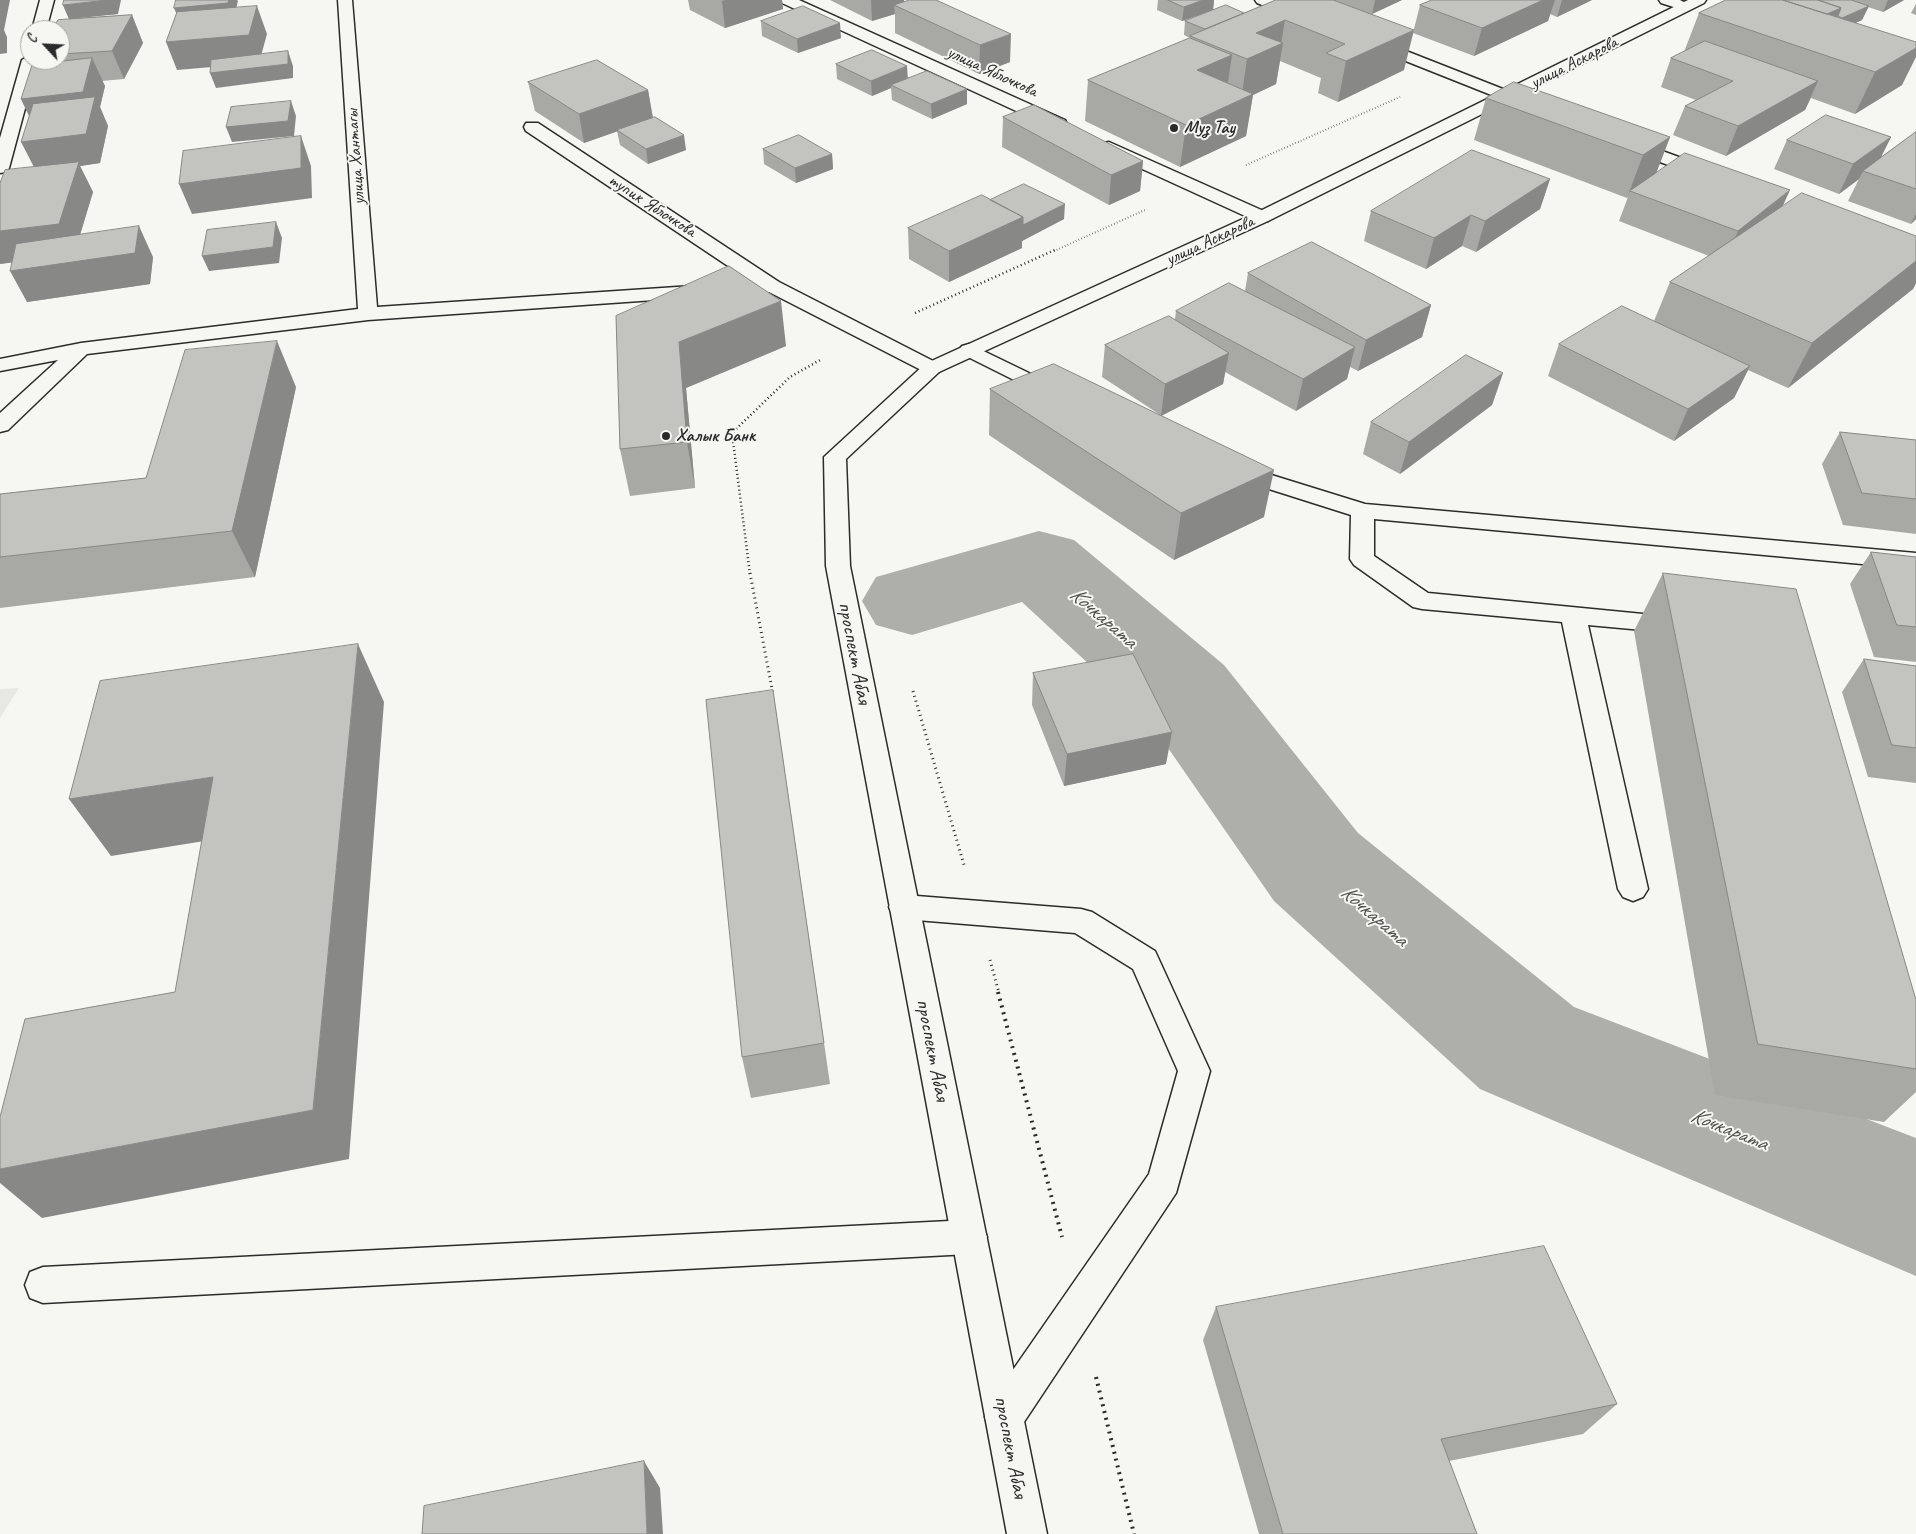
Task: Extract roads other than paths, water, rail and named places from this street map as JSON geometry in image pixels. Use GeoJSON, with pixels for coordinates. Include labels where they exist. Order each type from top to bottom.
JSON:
{"type":"FeatureCollection","features":[{"type":"Feature","properties":{"kind":"street"},"geometry":{"type":"LineString","coordinates":[[42,20],[47,0]]}},
{"type":"Feature","properties":{"kind":"street","name":"улица Хантагы"},"geometry":{"type":"LineString","coordinates":[[345,0],[368,314]]}},
{"type":"Feature","properties":{"kind":"street","name":"улица Яблочкова"},"geometry":{"type":"LineString","coordinates":[[788,0],[1069,129]]}},
{"type":"Feature","properties":{"kind":"street"},"geometry":{"type":"LineString","coordinates":[[1262,0],[1316,21]]}},
{"type":"Feature","properties":{"kind":"street"},"geometry":{"type":"LineString","coordinates":[[1666,0],[1693,3]]}},
{"type":"Feature","properties":{"kind":"street","name":"улица Аскарова"},"geometry":{"type":"LineString","coordinates":[[838,566],[835,457],[932,368],[1262,217],[1693,3]]}},
{"type":"Feature","properties":{"kind":"street"},"geometry":{"type":"LineString","coordinates":[[1361,39],[1542,110]]}},
{"type":"Feature","properties":{"kind":"street"},"geometry":{"type":"LineString","coordinates":[[0,168],[27,70]]}},
{"type":"Feature","properties":{"kind":"street","name":"тупик Яблочкова"},"geometry":{"type":"LineString","coordinates":[[532,127],[772,286],[932,368]]}},
{"type":"Feature","properties":{"kind":"street"},"geometry":{"type":"LineString","coordinates":[[1615,138],[1724,180]]}},
{"type":"Feature","properties":{"kind":"street"},"geometry":{"type":"LineString","coordinates":[[1096,141],[1262,217]]}},
{"type":"Feature","properties":{"kind":"street"},"geometry":{"type":"LineString","coordinates":[[0,365],[81,349],[368,314],[772,286]]}},
{"type":"Feature","properties":{"kind":"street"},"geometry":{"type":"LineString","coordinates":[[0,425],[81,349]]}},
{"type":"Feature","properties":{"kind":"street"},"geometry":{"type":"LineString","coordinates":[[969,350],[1070,400]]}},
{"type":"Feature","properties":{"kind":"street"},"geometry":{"type":"LineString","coordinates":[[1212,464],[1363,511],[1916,561]]}},
{"type":"Feature","properties":{"kind":"street"},"geometry":{"type":"LineString","coordinates":[[1363,511],[1362,559],[1422,601],[1698,626]]}},
{"type":"Feature","properties":{"kind":"street","name":"проспект Абая"},"geometry":{"type":"LineString","coordinates":[[838,566],[1027,1534]]}},
{"type":"Feature","properties":{"kind":"street"},"geometry":{"type":"LineString","coordinates":[[1573,615],[1633,889]]}},
{"type":"Feature","properties":{"kind":"street"},"geometry":{"type":"LineString","coordinates":[[904,907],[1081,921],[1144,960],[1194,1071],[1164,1181],[1080,1308],[1004,1417]]}},
{"type":"Feature","properties":{"kind":"street"},"geometry":{"type":"LineString","coordinates":[[43,1285],[969,1237]]}},
{"type":"Feature","properties":{"kind":"waterway","name":"Кочкарата"},"geometry":{"type":"LineString","coordinates":[[912,601],[1039,563],[1186,692],[1316,867],[1527,1048],[1916,1207]]}},
{"type":"Feature","properties":{"kind":"place","name":"Муз Тау"},"geometry":{"type":"Point","coordinates":[1174,128]}},
{"type":"Feature","properties":{"kind":"place","name":"Халык Банк"},"geometry":{"type":"Point","coordinates":[666,436]}}]}
